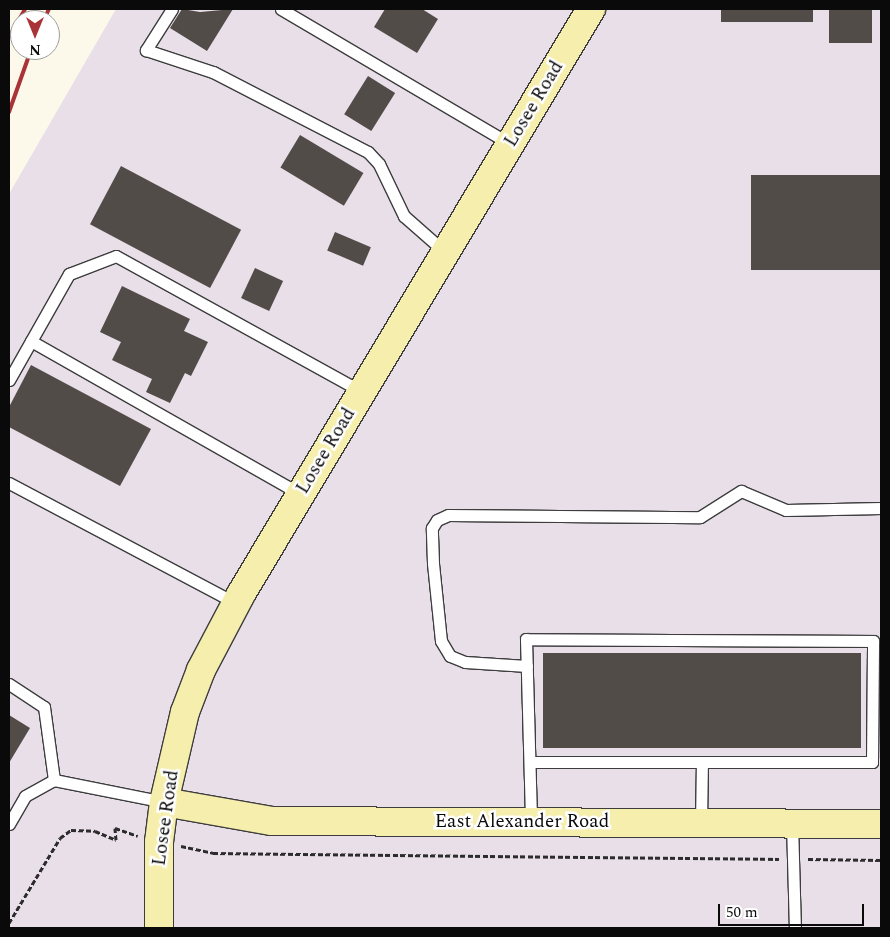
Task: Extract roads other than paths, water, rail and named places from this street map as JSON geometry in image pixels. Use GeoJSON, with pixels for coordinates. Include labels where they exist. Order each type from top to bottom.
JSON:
{"type":"FeatureCollection","features":[{"type":"Feature","properties":{"kind":"main road","name":"Losee Road"},"geometry":{"type":"LineString","coordinates":[[159,928],[159,842],[164,802],[185,712],[236,603],[592,9]]}},
{"type":"Feature","properties":{"kind":"main road","name":"East Alexander Road"},"geometry":{"type":"LineString","coordinates":[[164,802],[272,821],[881,824]]}},
{"type":"Feature","properties":{"kind":"lane"},"geometry":{"type":"LineString","coordinates":[[172,9],[146,50],[212,72],[368,152],[379,164],[404,216],[445,252]]}},
{"type":"Feature","properties":{"kind":"lane"},"geometry":{"type":"LineString","coordinates":[[281,9],[510,144]]}},
{"type":"Feature","properties":{"kind":"lane"},"geometry":{"type":"LineString","coordinates":[[9,380],[69,274],[116,256],[362,392]]}},
{"type":"Feature","properties":{"kind":"lane"},"geometry":{"type":"LineString","coordinates":[[31,341],[300,494]]}},
{"type":"Feature","properties":{"kind":"lane"},"geometry":{"type":"LineString","coordinates":[[9,484],[236,603]]}},
{"type":"Feature","properties":{"kind":"lane"},"geometry":{"type":"LineString","coordinates":[[528,666],[466,662],[450,656],[441,641],[433,563],[432,528],[437,520],[448,515],[700,518],[741,491],[786,510],[881,508]]}},
{"type":"Feature","properties":{"kind":"lane"},"geometry":{"type":"LineString","coordinates":[[531,762],[872,762],[873,641],[526,639],[531,762],[531,822]]}},
{"type":"Feature","properties":{"kind":"lane"},"geometry":{"type":"LineString","coordinates":[[9,684],[44,707],[54,780]]}},
{"type":"Feature","properties":{"kind":"lane"},"geometry":{"type":"LineString","coordinates":[[701,823],[702,762]]}},
{"type":"Feature","properties":{"kind":"lane"},"geometry":{"type":"LineString","coordinates":[[9,824],[25,796],[54,780],[164,802]]}},
{"type":"Feature","properties":{"kind":"lane"},"geometry":{"type":"LineString","coordinates":[[792,823],[795,928]]}},
{"type":"Feature","properties":{"kind":"railway"},"geometry":{"type":"LineString","coordinates":[[9,37],[25,9]]}},
{"type":"Feature","properties":{"kind":"railway"},"geometry":{"type":"LineString","coordinates":[[9,112],[27,60]]}}]}
